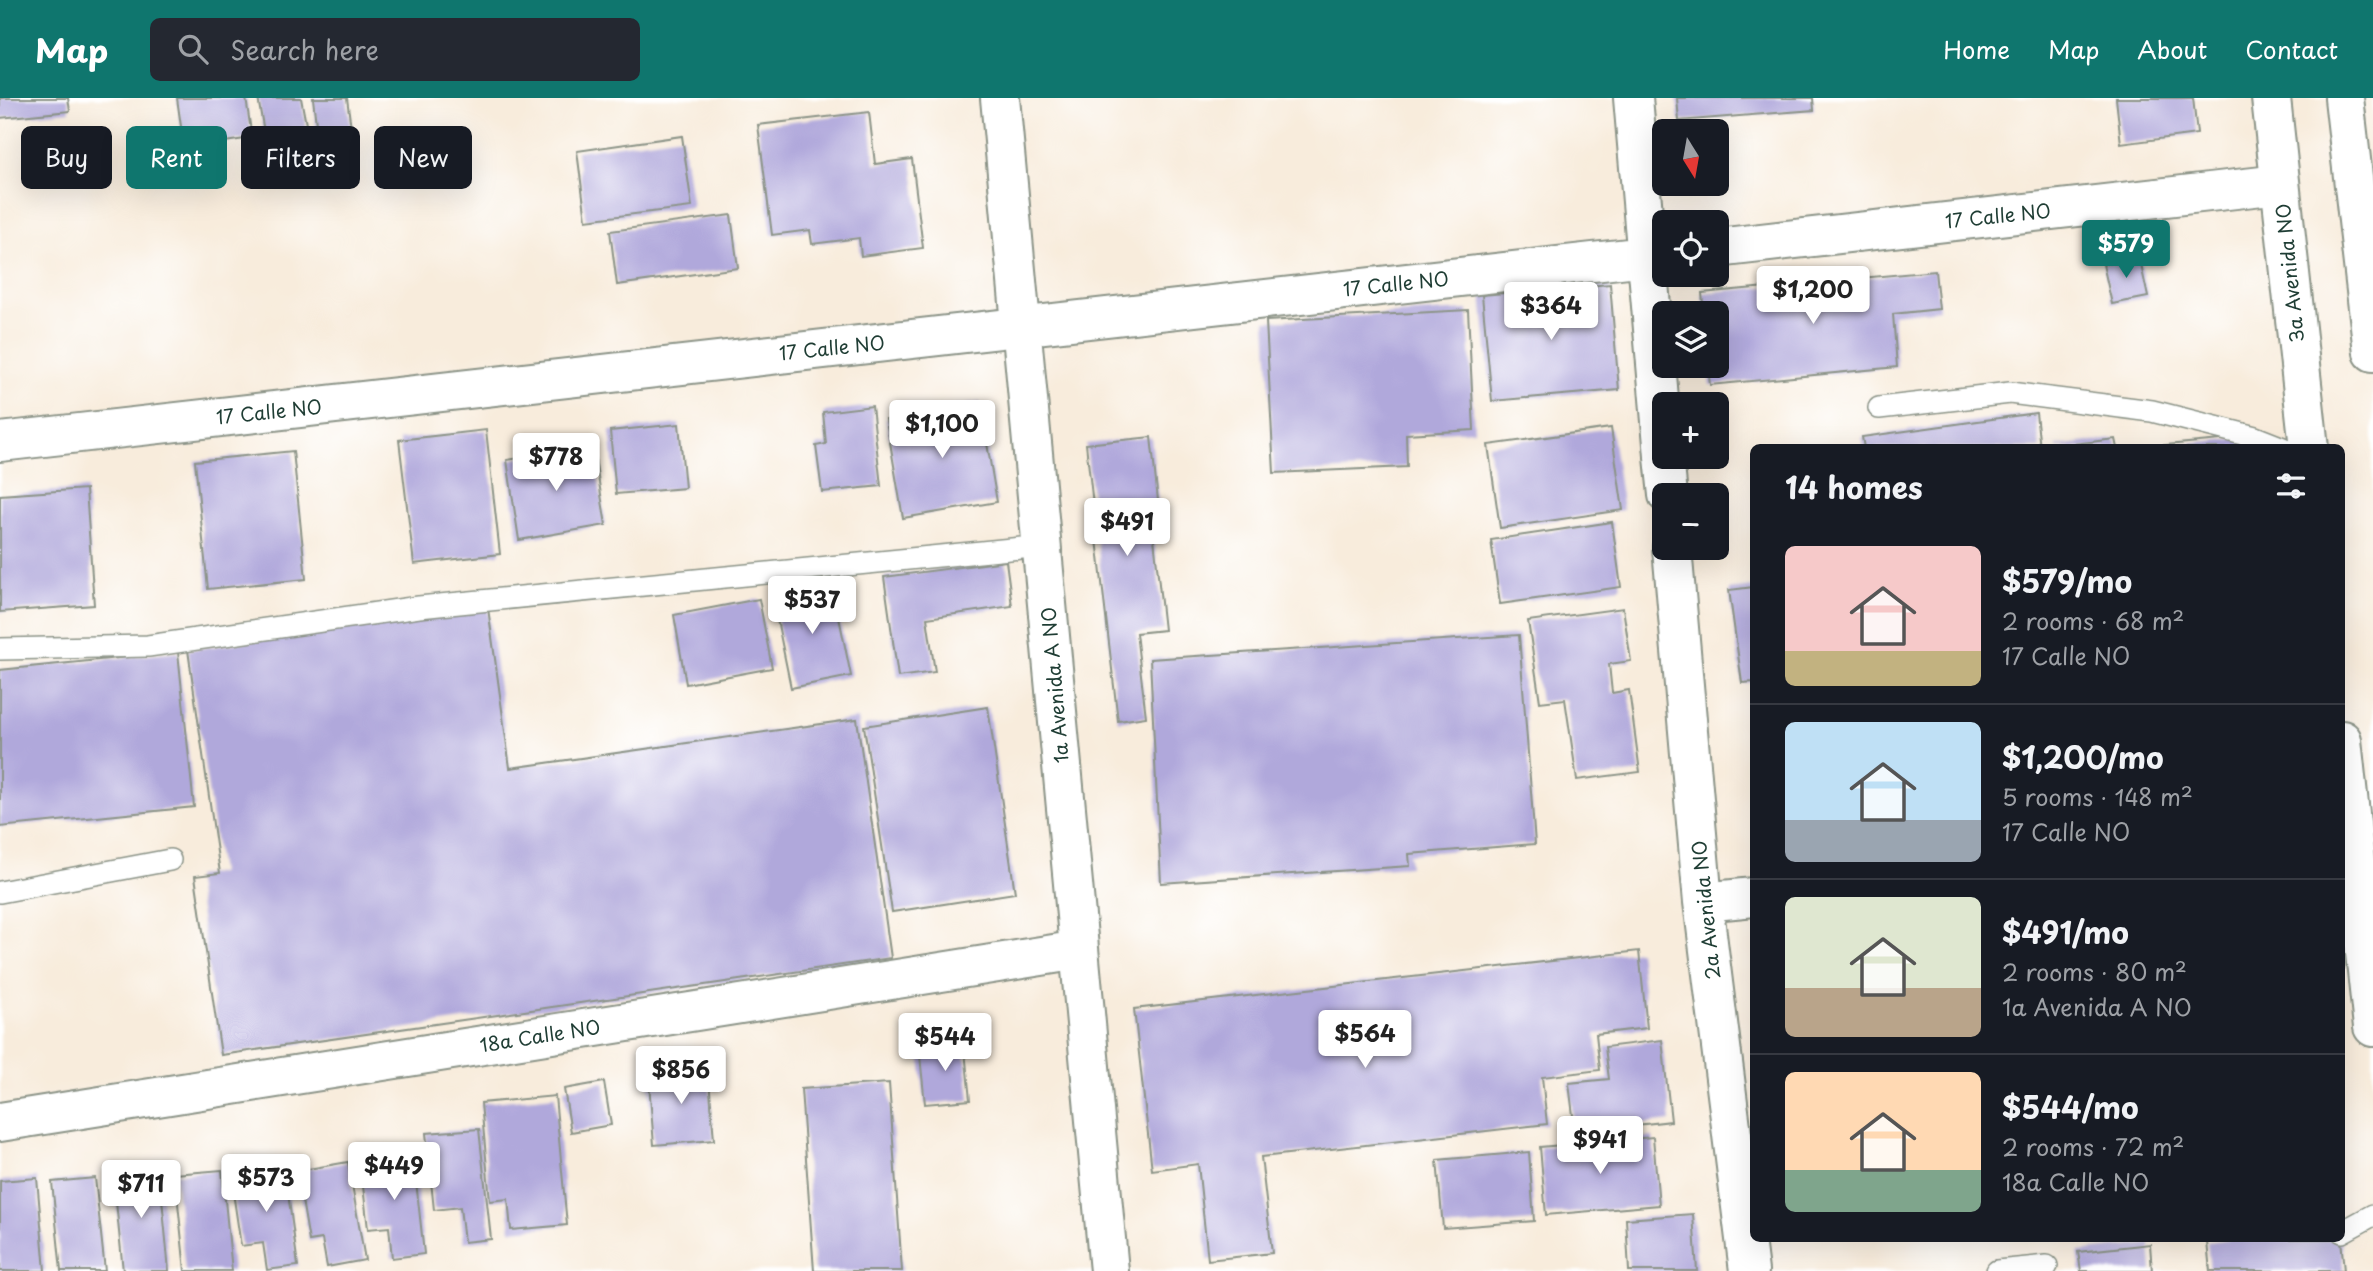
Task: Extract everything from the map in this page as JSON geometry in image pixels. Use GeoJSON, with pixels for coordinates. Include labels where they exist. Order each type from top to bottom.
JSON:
{"type":"FeatureCollection","features":[{"type":"Feature","properties":{"kind":"street","name":"1a Avenida A NO"},"geometry":{"type":"LineString","coordinates":[[1000,98],[1109,1271]]}},
{"type":"Feature","properties":{"kind":"street"},"geometry":{"type":"LineString","coordinates":[[1633,98],[1652,234]]}},
{"type":"Feature","properties":{"kind":"street","name":"3a Avenida NO"},"geometry":{"type":"LineString","coordinates":[[2271,98],[2309,444]]}},
{"type":"Feature","properties":{"kind":"street"},"geometry":{"type":"LineString","coordinates":[[2344,98],[2363,173],[2373,352]]}},
{"type":"Feature","properties":{"kind":"street","name":"17 Calle NO"},"geometry":{"type":"LineString","coordinates":[[1729,247],[2280,184]]}},
{"type":"Feature","properties":{"kind":"street","name":"17 Calle NO"},"geometry":{"type":"LineString","coordinates":[[0,442],[1652,255]]}},
{"type":"Feature","properties":{"kind":"street"},"geometry":{"type":"LineString","coordinates":[[1656,287],[1661,392]]}},
{"type":"Feature","properties":{"kind":"street","name":"2a Avenida NO"},"geometry":{"type":"LineString","coordinates":[[1673,560],[1703,902],[1749,1271]]}},
{"type":"Feature","properties":{"kind":"street"},"geometry":{"type":"LineString","coordinates":[[2345,808],[2373,1027]]}},
{"type":"Feature","properties":{"kind":"street"},"geometry":{"type":"LineString","coordinates":[[1703,902],[1750,897]]}},
{"type":"Feature","properties":{"kind":"street","name":"18a Calle NO"},"geometry":{"type":"LineString","coordinates":[[0,1122],[1079,950]]}},
{"type":"Feature","properties":{"kind":"lane"},"geometry":{"type":"LineString","coordinates":[[1879,408],[2010,393],[2152,411],[2273,444]]}},
{"type":"Feature","properties":{"kind":"lane"},"geometry":{"type":"LineString","coordinates":[[0,649],[149,646],[419,607],[1042,546]]}},
{"type":"Feature","properties":{"kind":"lane"},"geometry":{"type":"LineString","coordinates":[[0,892],[170,860]]}},
{"type":"Feature","properties":{"kind":"lane"},"geometry":{"type":"LineString","coordinates":[[2345,1230],[2373,1215]]}},
{"type":"Feature","properties":{"kind":"lane"},"geometry":{"type":"LineString","coordinates":[[1997,1271],[2047,1266]]}},
{"type":"Feature","properties":{"kind":"building"},"geometry":{"type":"Polygon","coordinates":[[[0,98],[68,98],[70,111],[0,118],[0,98]]]}},
{"type":"Feature","properties":{"kind":"building"},"geometry":{"type":"Polygon","coordinates":[[[177,98],[246,98],[250,126],[241,126],[241,140],[227,142],[227,126],[181,126],[177,98]]]}},
{"type":"Feature","properties":{"kind":"building"},"geometry":{"type":"Polygon","coordinates":[[[258,98],[301,98],[306,126],[263,126],[258,98]]]}},
{"type":"Feature","properties":{"kind":"building"},"geometry":{"type":"Polygon","coordinates":[[[313,98],[347,98],[351,126],[316,126],[313,98]]]}},
{"type":"Feature","properties":{"kind":"building"},"geometry":{"type":"Polygon","coordinates":[[[1677,98],[1813,98],[1814,110],[1679,119],[1677,98]]]}},
{"type":"Feature","properties":{"kind":"building"},"geometry":{"type":"Polygon","coordinates":[[[2116,98],[2193,98],[2197,134],[2121,144],[2116,98]]]}},
{"type":"Feature","properties":{"kind":"building"},"geometry":{"type":"Polygon","coordinates":[[[869,112],[875,164],[912,159],[923,248],[861,256],[859,238],[812,244],[810,230],[772,235],[758,125],[869,112]]]}},
{"type":"Feature","properties":{"kind":"building"},"geometry":{"type":"Polygon","coordinates":[[[682,136],[692,207],[586,220],[577,151],[682,136]]]}},
{"type":"Feature","properties":{"kind":"building"},"geometry":{"type":"Polygon","coordinates":[[[731,215],[738,268],[617,285],[610,231],[731,215]]]}},
{"type":"Feature","properties":{"kind":"building"},"geometry":{"type":"Polygon","coordinates":[[[2139,256],[2148,297],[2112,304],[2103,264],[2139,256]]]}},
{"type":"Feature","properties":{"kind":"building"},"geometry":{"type":"Polygon","coordinates":[[[1935,271],[1939,309],[1893,314],[1897,367],[1710,385],[1709,378],[1729,378],[1729,301],[1703,301],[1702,293],[1935,271]]]}},
{"type":"Feature","properties":{"kind":"building"},"geometry":{"type":"Polygon","coordinates":[[[1610,284],[1619,390],[1492,401],[1482,295],[1610,284]]]}},
{"type":"Feature","properties":{"kind":"building"},"geometry":{"type":"Polygon","coordinates":[[[1468,310],[1474,430],[1406,434],[1407,467],[1274,473],[1266,321],[1468,310]]]}},
{"type":"Feature","properties":{"kind":"building"},"geometry":{"type":"Polygon","coordinates":[[[980,402],[997,502],[903,518],[886,419],[980,402]]]}},
{"type":"Feature","properties":{"kind":"building"},"geometry":{"type":"Polygon","coordinates":[[[872,406],[881,486],[822,492],[816,446],[826,444],[823,412],[872,406]]]}},
{"type":"Feature","properties":{"kind":"building"},"geometry":{"type":"Polygon","coordinates":[[[2036,413],[2040,444],[1863,444],[1862,437],[2036,413]]]}},
{"type":"Feature","properties":{"kind":"building"},"geometry":{"type":"Polygon","coordinates":[[[679,424],[685,488],[616,494],[610,431],[679,424]]]}},
{"type":"Feature","properties":{"kind":"building"},"geometry":{"type":"Polygon","coordinates":[[[1611,428],[1623,510],[1500,528],[1488,445],[1611,428]]]}},
{"type":"Feature","properties":{"kind":"building"},"geometry":{"type":"Polygon","coordinates":[[[486,430],[500,554],[414,564],[399,440],[486,430]]]}},
{"type":"Feature","properties":{"kind":"building"},"geometry":{"type":"Polygon","coordinates":[[[1151,437],[1161,528],[1153,529],[1164,630],[1136,633],[1146,717],[1118,721],[1086,444],[1151,437]]]}},
{"type":"Feature","properties":{"kind":"building"},"geometry":{"type":"Polygon","coordinates":[[[2243,438],[2244,444],[2177,444],[2243,438]]]}},
{"type":"Feature","properties":{"kind":"building"},"geometry":{"type":"Polygon","coordinates":[[[2115,439],[2116,444],[2074,444],[2115,439]]]}},
{"type":"Feature","properties":{"kind":"building"},"geometry":{"type":"Polygon","coordinates":[[[593,446],[606,525],[519,540],[507,460],[593,446]]]}},
{"type":"Feature","properties":{"kind":"building"},"geometry":{"type":"Polygon","coordinates":[[[293,451],[306,579],[208,589],[195,461],[293,451]]]}},
{"type":"Feature","properties":{"kind":"building"},"geometry":{"type":"Polygon","coordinates":[[[86,489],[94,605],[0,612],[0,495],[86,489]]]}},
{"type":"Feature","properties":{"kind":"building"},"geometry":{"type":"Polygon","coordinates":[[[1612,522],[1621,587],[1500,604],[1491,540],[1612,522]]]}},
{"type":"Feature","properties":{"kind":"building"},"geometry":{"type":"Polygon","coordinates":[[[1006,561],[1012,606],[927,618],[935,672],[898,677],[884,577],[1006,561]]]}},
{"type":"Feature","properties":{"kind":"building"},"geometry":{"type":"Polygon","coordinates":[[[832,583],[851,676],[791,688],[772,595],[832,583]]]}},
{"type":"Feature","properties":{"kind":"building"},"geometry":{"type":"Polygon","coordinates":[[[1750,587],[1750,682],[1742,683],[1729,590],[1750,587]]]}},
{"type":"Feature","properties":{"kind":"building"},"geometry":{"type":"Polygon","coordinates":[[[759,599],[772,668],[686,684],[674,615],[759,599]]]}},
{"type":"Feature","properties":{"kind":"building"},"geometry":{"type":"Polygon","coordinates":[[[488,608],[510,768],[857,719],[891,958],[221,1055],[195,876],[220,873],[188,650],[488,608]]]}},
{"type":"Feature","properties":{"kind":"building"},"geometry":{"type":"Polygon","coordinates":[[[1623,608],[1631,661],[1609,664],[1612,693],[1629,690],[1640,772],[1577,780],[1565,699],[1540,702],[1528,621],[1623,608]]]}},
{"type":"Feature","properties":{"kind":"building"},"geometry":{"type":"Polygon","coordinates":[[[1519,635],[1535,844],[1409,854],[1410,866],[1161,883],[1150,659],[1519,635]]]}},
{"type":"Feature","properties":{"kind":"building"},"geometry":{"type":"Polygon","coordinates":[[[178,652],[194,807],[0,827],[0,670],[178,652]]]}},
{"type":"Feature","properties":{"kind":"building"},"geometry":{"type":"Polygon","coordinates":[[[988,707],[1015,893],[892,912],[864,726],[988,707]]]}},
{"type":"Feature","properties":{"kind":"building"},"geometry":{"type":"Polygon","coordinates":[[[1639,951],[1647,1028],[1596,1034],[1600,1070],[1542,1077],[1547,1124],[1261,1157],[1272,1253],[1208,1260],[1198,1164],[1152,1170],[1134,1009],[1639,951]]]}},
{"type":"Feature","properties":{"kind":"building"},"geometry":{"type":"Polygon","coordinates":[[[1662,1040],[1671,1121],[1575,1132],[1569,1083],[1609,1079],[1605,1047],[1662,1040]]]}},
{"type":"Feature","properties":{"kind":"building"},"geometry":{"type":"Polygon","coordinates":[[[964,1041],[970,1100],[925,1104],[919,1046],[964,1041]]]}},
{"type":"Feature","properties":{"kind":"building"},"geometry":{"type":"Polygon","coordinates":[[[708,1066],[714,1140],[654,1145],[648,1071],[708,1066]]]}},
{"type":"Feature","properties":{"kind":"building"},"geometry":{"type":"Polygon","coordinates":[[[604,1082],[611,1125],[571,1132],[564,1089],[604,1082]]]}},
{"type":"Feature","properties":{"kind":"building"},"geometry":{"type":"Polygon","coordinates":[[[889,1083],[902,1271],[814,1271],[801,1089],[889,1083]]]}},
{"type":"Feature","properties":{"kind":"building"},"geometry":{"type":"Polygon","coordinates":[[[555,1096],[567,1225],[511,1230],[508,1199],[490,1201],[481,1103],[555,1096]]]}},
{"type":"Feature","properties":{"kind":"building"},"geometry":{"type":"Polygon","coordinates":[[[479,1129],[491,1239],[464,1242],[460,1207],[434,1210],[426,1133],[479,1129]]]}},
{"type":"Feature","properties":{"kind":"building"},"geometry":{"type":"Polygon","coordinates":[[[1653,1137],[1659,1205],[1546,1215],[1540,1147],[1653,1137]]]}},
{"type":"Feature","properties":{"kind":"building"},"geometry":{"type":"Polygon","coordinates":[[[1529,1152],[1534,1221],[1443,1228],[1437,1160],[1529,1152]]]}},
{"type":"Feature","properties":{"kind":"building"},"geometry":{"type":"Polygon","coordinates":[[[413,1154],[424,1254],[392,1258],[389,1227],[368,1229],[360,1160],[413,1154]]]}},
{"type":"Feature","properties":{"kind":"building"},"geometry":{"type":"Polygon","coordinates":[[[348,1162],[365,1260],[327,1267],[322,1239],[309,1241],[297,1171],[348,1162]]]}},
{"type":"Feature","properties":{"kind":"building"},"geometry":{"type":"Polygon","coordinates":[[[284,1164],[298,1266],[267,1270],[263,1243],[241,1246],[230,1172],[284,1164]]]}},
{"type":"Feature","properties":{"kind":"building"},"geometry":{"type":"Polygon","coordinates":[[[159,1168],[169,1271],[123,1271],[113,1172],[159,1168]]]}},
{"type":"Feature","properties":{"kind":"building"},"geometry":{"type":"Polygon","coordinates":[[[222,1170],[232,1271],[185,1271],[175,1174],[222,1170]]]}},
{"type":"Feature","properties":{"kind":"building"},"geometry":{"type":"Polygon","coordinates":[[[37,1178],[45,1271],[0,1271],[0,1181],[37,1178]]]}},
{"type":"Feature","properties":{"kind":"building"},"geometry":{"type":"Polygon","coordinates":[[[95,1178],[105,1271],[61,1271],[52,1182],[95,1178]]]}},
{"type":"Feature","properties":{"kind":"building"},"geometry":{"type":"Polygon","coordinates":[[[1693,1214],[1697,1271],[1629,1271],[1626,1219],[1693,1214]]]}},
{"type":"Feature","properties":{"kind":"building"},"geometry":{"type":"Polygon","coordinates":[[[2207,1242],[2341,1242],[2344,1271],[2210,1271],[2207,1242]]]}},
{"type":"Feature","properties":{"kind":"building"},"geometry":{"type":"Polygon","coordinates":[[[2150,1244],[2152,1271],[2081,1271],[2078,1252],[2150,1244]]]}}]}
